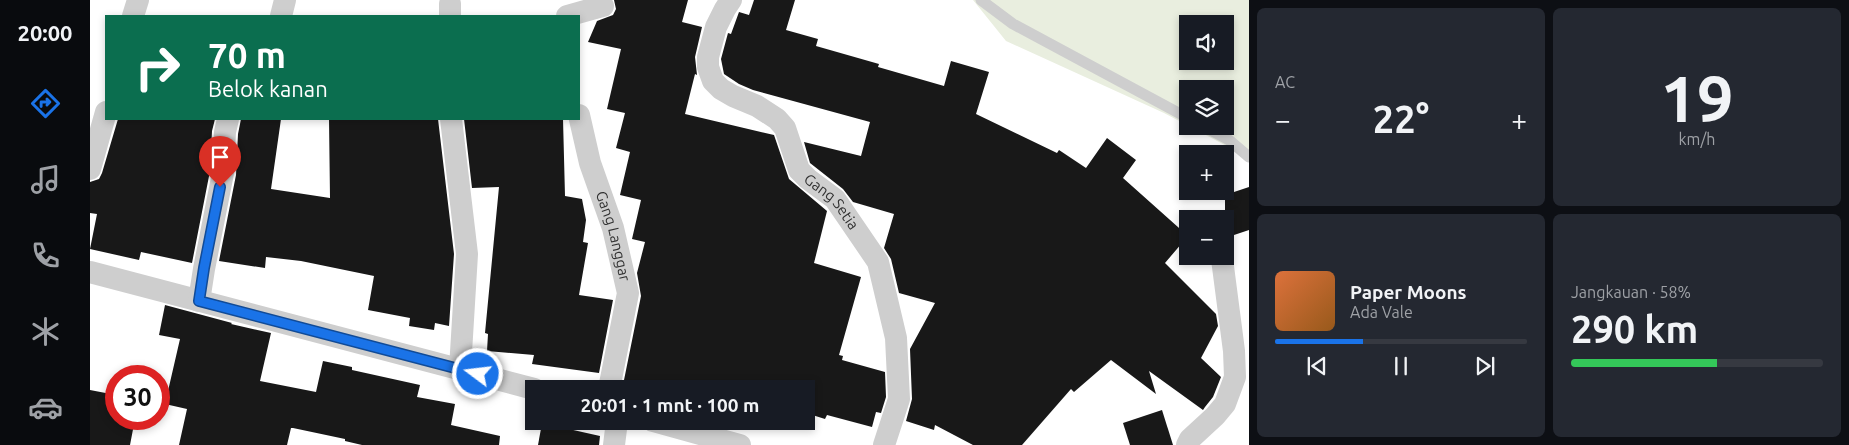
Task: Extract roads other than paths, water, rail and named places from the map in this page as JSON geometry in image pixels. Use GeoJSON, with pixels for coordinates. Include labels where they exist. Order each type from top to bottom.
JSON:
{"type":"FeatureCollection","features":[{"type":"Feature","properties":{"kind":"street"},"geometry":{"type":"LineString","coordinates":[[133,15],[138,0]]}},
{"type":"Feature","properties":{"kind":"street"},"geometry":{"type":"LineString","coordinates":[[281,15],[286,0]]}},
{"type":"Feature","properties":{"kind":"street"},"geometry":{"type":"LineString","coordinates":[[564,0],[566,15]]}},
{"type":"Feature","properties":{"kind":"street","name":"Gang Setia"},"geometry":{"type":"LineString","coordinates":[[731,0],[716,27],[708,57],[708,67],[714,82],[721,89],[757,106],[777,119],[785,128],[799,170],[835,200],[878,262],[896,338],[899,399],[884,445]]}},
{"type":"Feature","properties":{"kind":"street"},"geometry":{"type":"LineString","coordinates":[[570,15],[603,6]]}},
{"type":"Feature","properties":{"kind":"street"},"geometry":{"type":"LineString","coordinates":[[90,169],[105,116]]}},
{"type":"Feature","properties":{"kind":"street","name":"Gang Langgar"},"geometry":{"type":"LineString","coordinates":[[580,119],[590,163],[613,228],[628,293],[611,380]]}},
{"type":"Feature","properties":{"kind":"street"},"geometry":{"type":"LineString","coordinates":[[199,301],[223,173],[225,132],[228,120]]}},
{"type":"Feature","properties":{"kind":"street"},"geometry":{"type":"LineString","coordinates":[[451,120],[467,254],[460,369]]}},
{"type":"Feature","properties":{"kind":"street"},"geometry":{"type":"LineString","coordinates":[[1187,445],[1190,439],[1225,404],[1234,377],[1234,351],[1223,265]]}},
{"type":"Feature","properties":{"kind":"street"},"geometry":{"type":"LineString","coordinates":[[90,272],[525,387]]}},
{"type":"Feature","properties":{"kind":"street"},"geometry":{"type":"LineString","coordinates":[[614,445],[616,430]]}},
{"type":"Feature","properties":{"kind":"street"},"geometry":{"type":"LineString","coordinates":[[686,430],[740,445]]}},
{"type":"Feature","properties":{"kind":"lane"},"geometry":{"type":"LineString","coordinates":[[981,0],[1013,24],[1179,113]]}},
{"type":"Feature","properties":{"kind":"lane"},"geometry":{"type":"LineString","coordinates":[[1220,135],[1229,140],[1249,157]]}}]}
